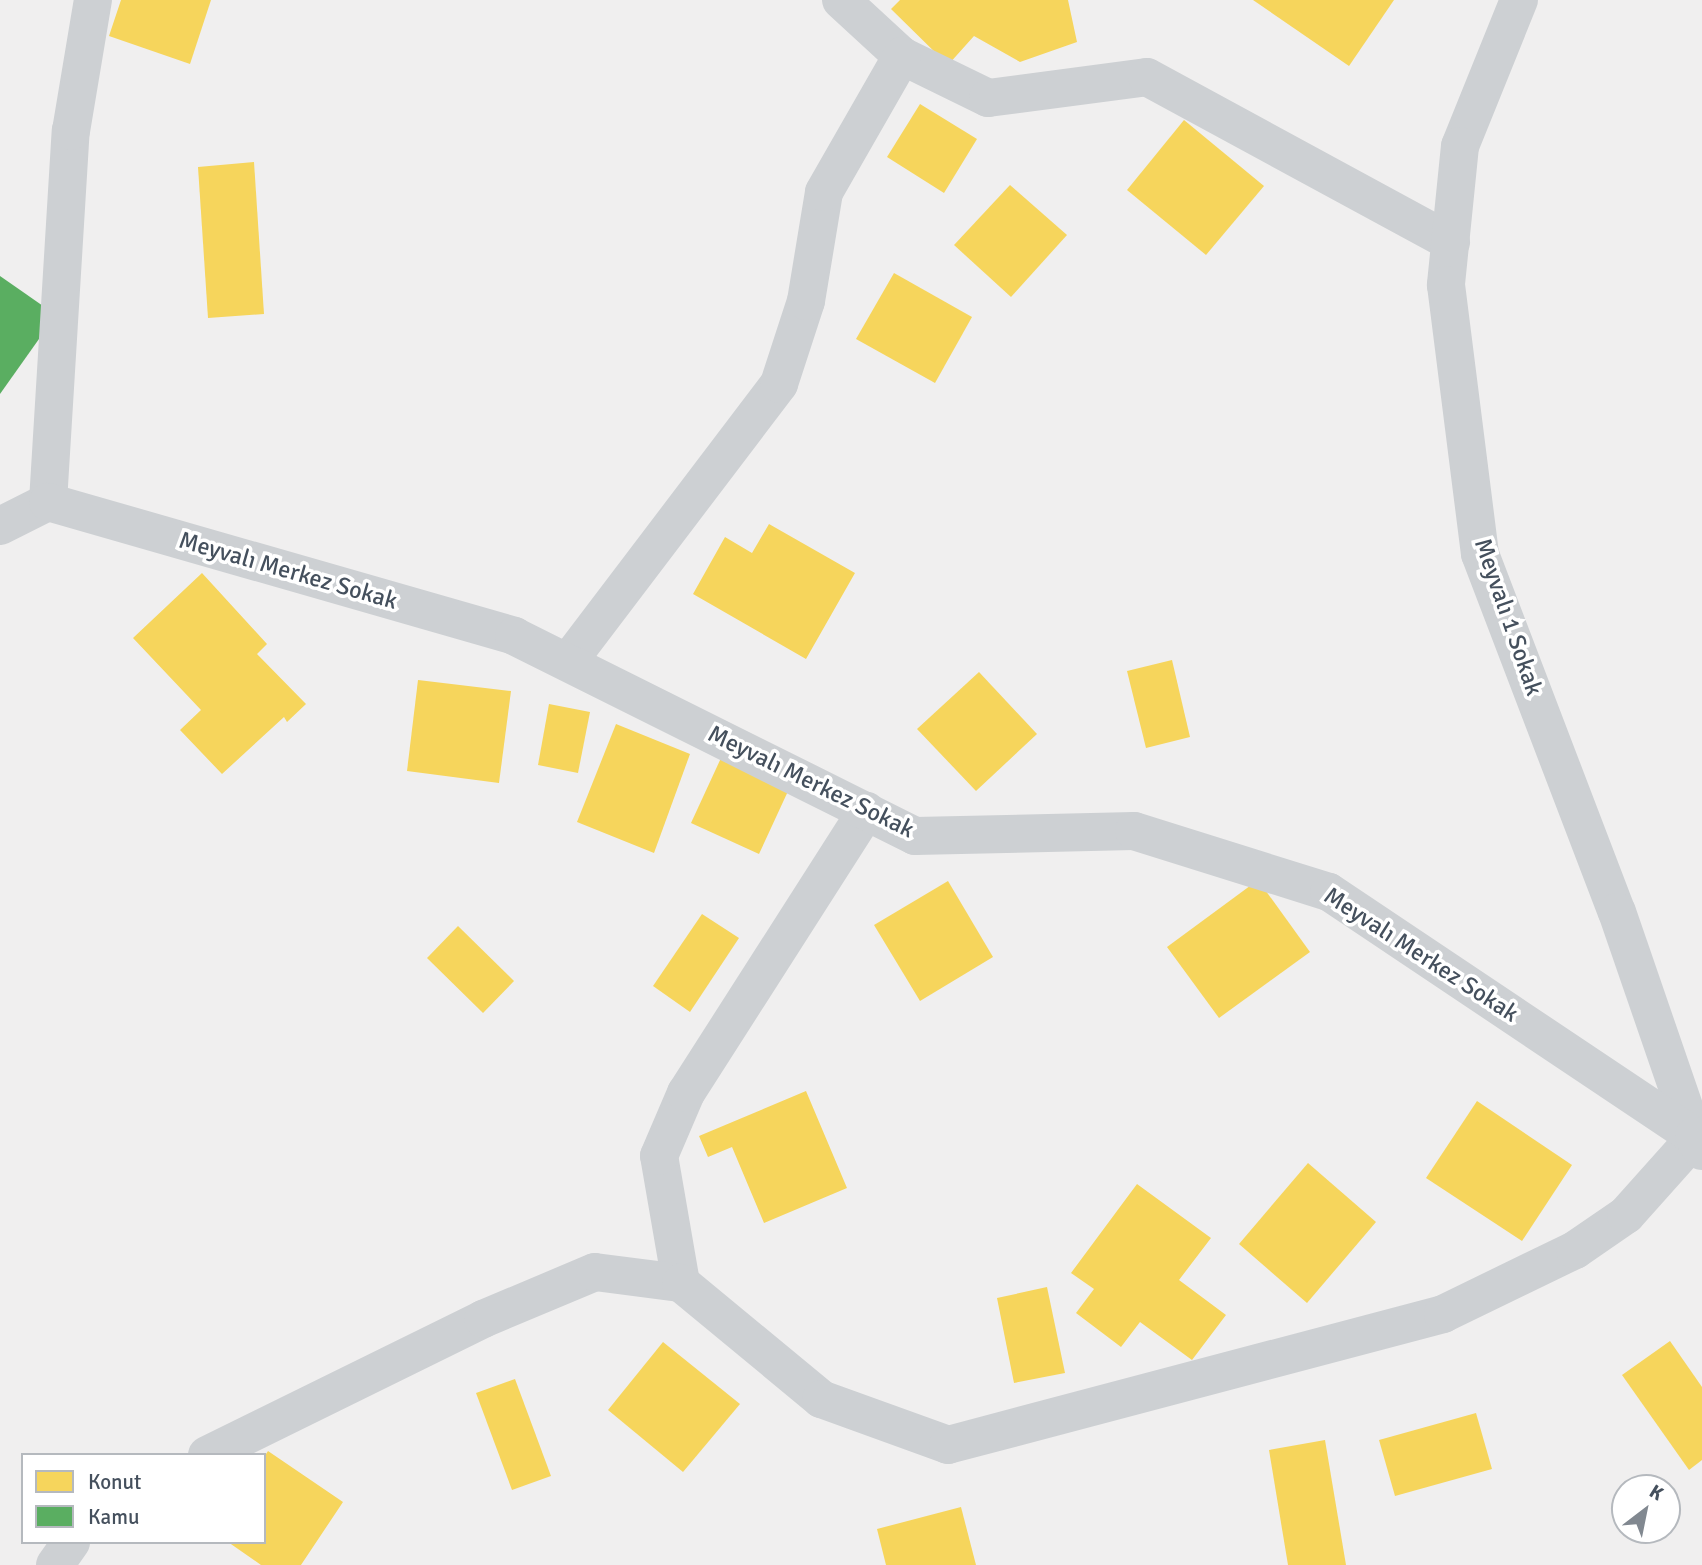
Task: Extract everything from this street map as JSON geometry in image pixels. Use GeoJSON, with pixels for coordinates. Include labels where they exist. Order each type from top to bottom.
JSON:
{"type":"FeatureCollection","features":[{"type":"Feature","properties":{"kind":"street"},"geometry":{"type":"LineString","coordinates":[[0,526],[48,502],[71,131],[93,0]]}},
{"type":"Feature","properties":{"kind":"street"},"geometry":{"type":"LineString","coordinates":[[841,0],[902,56],[988,98],[1147,77],[1451,242]]}},
{"type":"Feature","properties":{"kind":"street","name":"Meyvalı 1 Sokak"},"geometry":{"type":"LineString","coordinates":[[1519,0],[1460,146],[1446,285],[1480,554],[1617,912],[1699,1139]]}},
{"type":"Feature","properties":{"kind":"street"},"geometry":{"type":"LineString","coordinates":[[568,662],[779,384],[806,301],[824,192],[902,56]]}},
{"type":"Feature","properties":{"kind":"street","name":"Meyvalı Merkez Sokak"},"geometry":{"type":"LineString","coordinates":[[48,502],[514,636],[915,835],[1134,831],[1329,892],[1699,1139]]}},
{"type":"Feature","properties":{"kind":"street"},"geometry":{"type":"LineString","coordinates":[[681,1283],[659,1156],[686,1093],[866,811]]}},
{"type":"Feature","properties":{"kind":"street"},"geometry":{"type":"LineString","coordinates":[[211,1453],[483,1319],[595,1272],[681,1283],[821,1399],[948,1445],[1443,1314],[1575,1250],[1626,1215],[1699,1139]]}},
{"type":"Feature","properties":{"kind":"street"},"geometry":{"type":"LineString","coordinates":[[55,1565],[70,1544]]}},
{"type":"Feature","properties":{"kind":"building: Konut"},"geometry":{"type":"Polygon","coordinates":[[[121,0],[211,0],[190,64],[109,36],[121,0]]]}},
{"type":"Feature","properties":{"kind":"building: Konut"},"geometry":{"type":"Polygon","coordinates":[[[900,0],[1068,0],[1077,42],[1020,62],[974,36],[948,65],[891,9],[900,0]]]}},
{"type":"Feature","properties":{"kind":"building: Konut"},"geometry":{"type":"Polygon","coordinates":[[[1253,0],[1394,0],[1349,66],[1253,0]]]}},
{"type":"Feature","properties":{"kind":"building: Konut"},"geometry":{"type":"Polygon","coordinates":[[[920,104],[977,139],[944,193],[887,157],[920,104]]]}},
{"type":"Feature","properties":{"kind":"building: Konut"},"geometry":{"type":"Polygon","coordinates":[[[1184,120],[1264,186],[1206,255],[1127,190],[1184,120]]]}},
{"type":"Feature","properties":{"kind":"building: Konut"},"geometry":{"type":"Polygon","coordinates":[[[254,162],[264,314],[208,318],[198,167],[254,162]]]}},
{"type":"Feature","properties":{"kind":"building: Konut"},"geometry":{"type":"Polygon","coordinates":[[[1010,185],[1067,235],[1011,297],[954,245],[1010,185]]]}},
{"type":"Feature","properties":{"kind":"building: Konut"},"geometry":{"type":"Polygon","coordinates":[[[894,273],[972,317],[935,383],[856,339],[894,273]]]}},
{"type":"Feature","properties":{"kind":"building: Konut"},"geometry":{"type":"Polygon","coordinates":[[[769,524],[855,573],[806,659],[693,594],[725,537],[752,553],[769,524]]]}},
{"type":"Feature","properties":{"kind":"building: Konut"},"geometry":{"type":"Polygon","coordinates":[[[202,573],[267,644],[257,654],[306,704],[287,722],[284,717],[222,774],[180,730],[201,710],[133,638],[202,573]]]}},
{"type":"Feature","properties":{"kind":"building: Konut"},"geometry":{"type":"Polygon","coordinates":[[[1172,660],[1190,737],[1146,748],[1127,671],[1172,660]]]}},
{"type":"Feature","properties":{"kind":"building: Konut"},"geometry":{"type":"Polygon","coordinates":[[[979,672],[1037,734],[976,791],[917,729],[979,672]]]}},
{"type":"Feature","properties":{"kind":"building: Konut"},"geometry":{"type":"Polygon","coordinates":[[[418,680],[511,691],[499,783],[407,771],[418,680]]]}},
{"type":"Feature","properties":{"kind":"building: Konut"},"geometry":{"type":"Polygon","coordinates":[[[549,704],[590,712],[578,773],[538,765],[549,704]]]}},
{"type":"Feature","properties":{"kind":"building: Konut"},"geometry":{"type":"Polygon","coordinates":[[[616,724],[690,754],[654,853],[577,822],[616,724]]]}},
{"type":"Feature","properties":{"kind":"building: Konut"},"geometry":{"type":"Polygon","coordinates":[[[721,758],[789,789],[759,854],[691,823],[721,758]]]}},
{"type":"Feature","properties":{"kind":"building: Konut"},"geometry":{"type":"Polygon","coordinates":[[[1258,880],[1310,952],[1219,1018],[1167,947],[1258,880]]]}},
{"type":"Feature","properties":{"kind":"building: Konut"},"geometry":{"type":"Polygon","coordinates":[[[948,881],[993,957],[920,1001],[874,925],[948,881]]]}},
{"type":"Feature","properties":{"kind":"building: Konut"},"geometry":{"type":"Polygon","coordinates":[[[702,914],[739,938],[690,1012],[653,986],[702,914]]]}},
{"type":"Feature","properties":{"kind":"building: Konut"},"geometry":{"type":"Polygon","coordinates":[[[458,926],[514,981],[483,1013],[427,958],[458,926]]]}},
{"type":"Feature","properties":{"kind":"building: Konut"},"geometry":{"type":"Polygon","coordinates":[[[806,1091],[847,1188],[764,1223],[732,1147],[708,1157],[699,1136],[806,1091]]]}},
{"type":"Feature","properties":{"kind":"building: Konut"},"geometry":{"type":"Polygon","coordinates":[[[1477,1101],[1572,1165],[1522,1241],[1426,1178],[1477,1101]]]}},
{"type":"Feature","properties":{"kind":"building: Konut"},"geometry":{"type":"Polygon","coordinates":[[[1308,1163],[1376,1222],[1307,1303],[1239,1244],[1308,1163]]]}},
{"type":"Feature","properties":{"kind":"building: Konut"},"geometry":{"type":"Polygon","coordinates":[[[1137,1184],[1211,1238],[1179,1280],[1226,1315],[1192,1360],[1140,1322],[1121,1347],[1076,1313],[1094,1289],[1071,1273],[1137,1184]]]}},
{"type":"Feature","properties":{"kind":"building: Konut"},"geometry":{"type":"Polygon","coordinates":[[[1047,1287],[1065,1373],[1014,1383],[997,1298],[1047,1287]]]}},
{"type":"Feature","properties":{"kind":"building: Konut"},"geometry":{"type":"Polygon","coordinates":[[[1670,1341],[1702,1387],[1702,1460],[1689,1470],[1622,1375],[1670,1341]]]}},
{"type":"Feature","properties":{"kind":"building: Konut"},"geometry":{"type":"Polygon","coordinates":[[[663,1342],[740,1404],[683,1472],[608,1410],[663,1342]]]}},
{"type":"Feature","properties":{"kind":"building: Konut"},"geometry":{"type":"Polygon","coordinates":[[[515,1379],[551,1476],[512,1490],[476,1393],[515,1379]]]}},
{"type":"Feature","properties":{"kind":"building: Konut"},"geometry":{"type":"Polygon","coordinates":[[[1476,1413],[1492,1469],[1395,1496],[1379,1440],[1476,1413]]]}},
{"type":"Feature","properties":{"kind":"building: Konut"},"geometry":{"type":"Polygon","coordinates":[[[1325,1440],[1346,1565],[1288,1565],[1269,1450],[1325,1440]]]}},
{"type":"Feature","properties":{"kind":"building: Konut"},"geometry":{"type":"Polygon","coordinates":[[[268,1451],[343,1502],[301,1565],[261,1565],[231,1544],[266,1544],[268,1451]]]}},
{"type":"Feature","properties":{"kind":"building: Konut"},"geometry":{"type":"Polygon","coordinates":[[[961,1507],[976,1565],[886,1565],[877,1529],[961,1507]]]}},
{"type":"Feature","properties":{"kind":"building: Kamu"},"geometry":{"type":"Polygon","coordinates":[[[0,276],[56,315],[0,394],[0,276]]]}}]}
